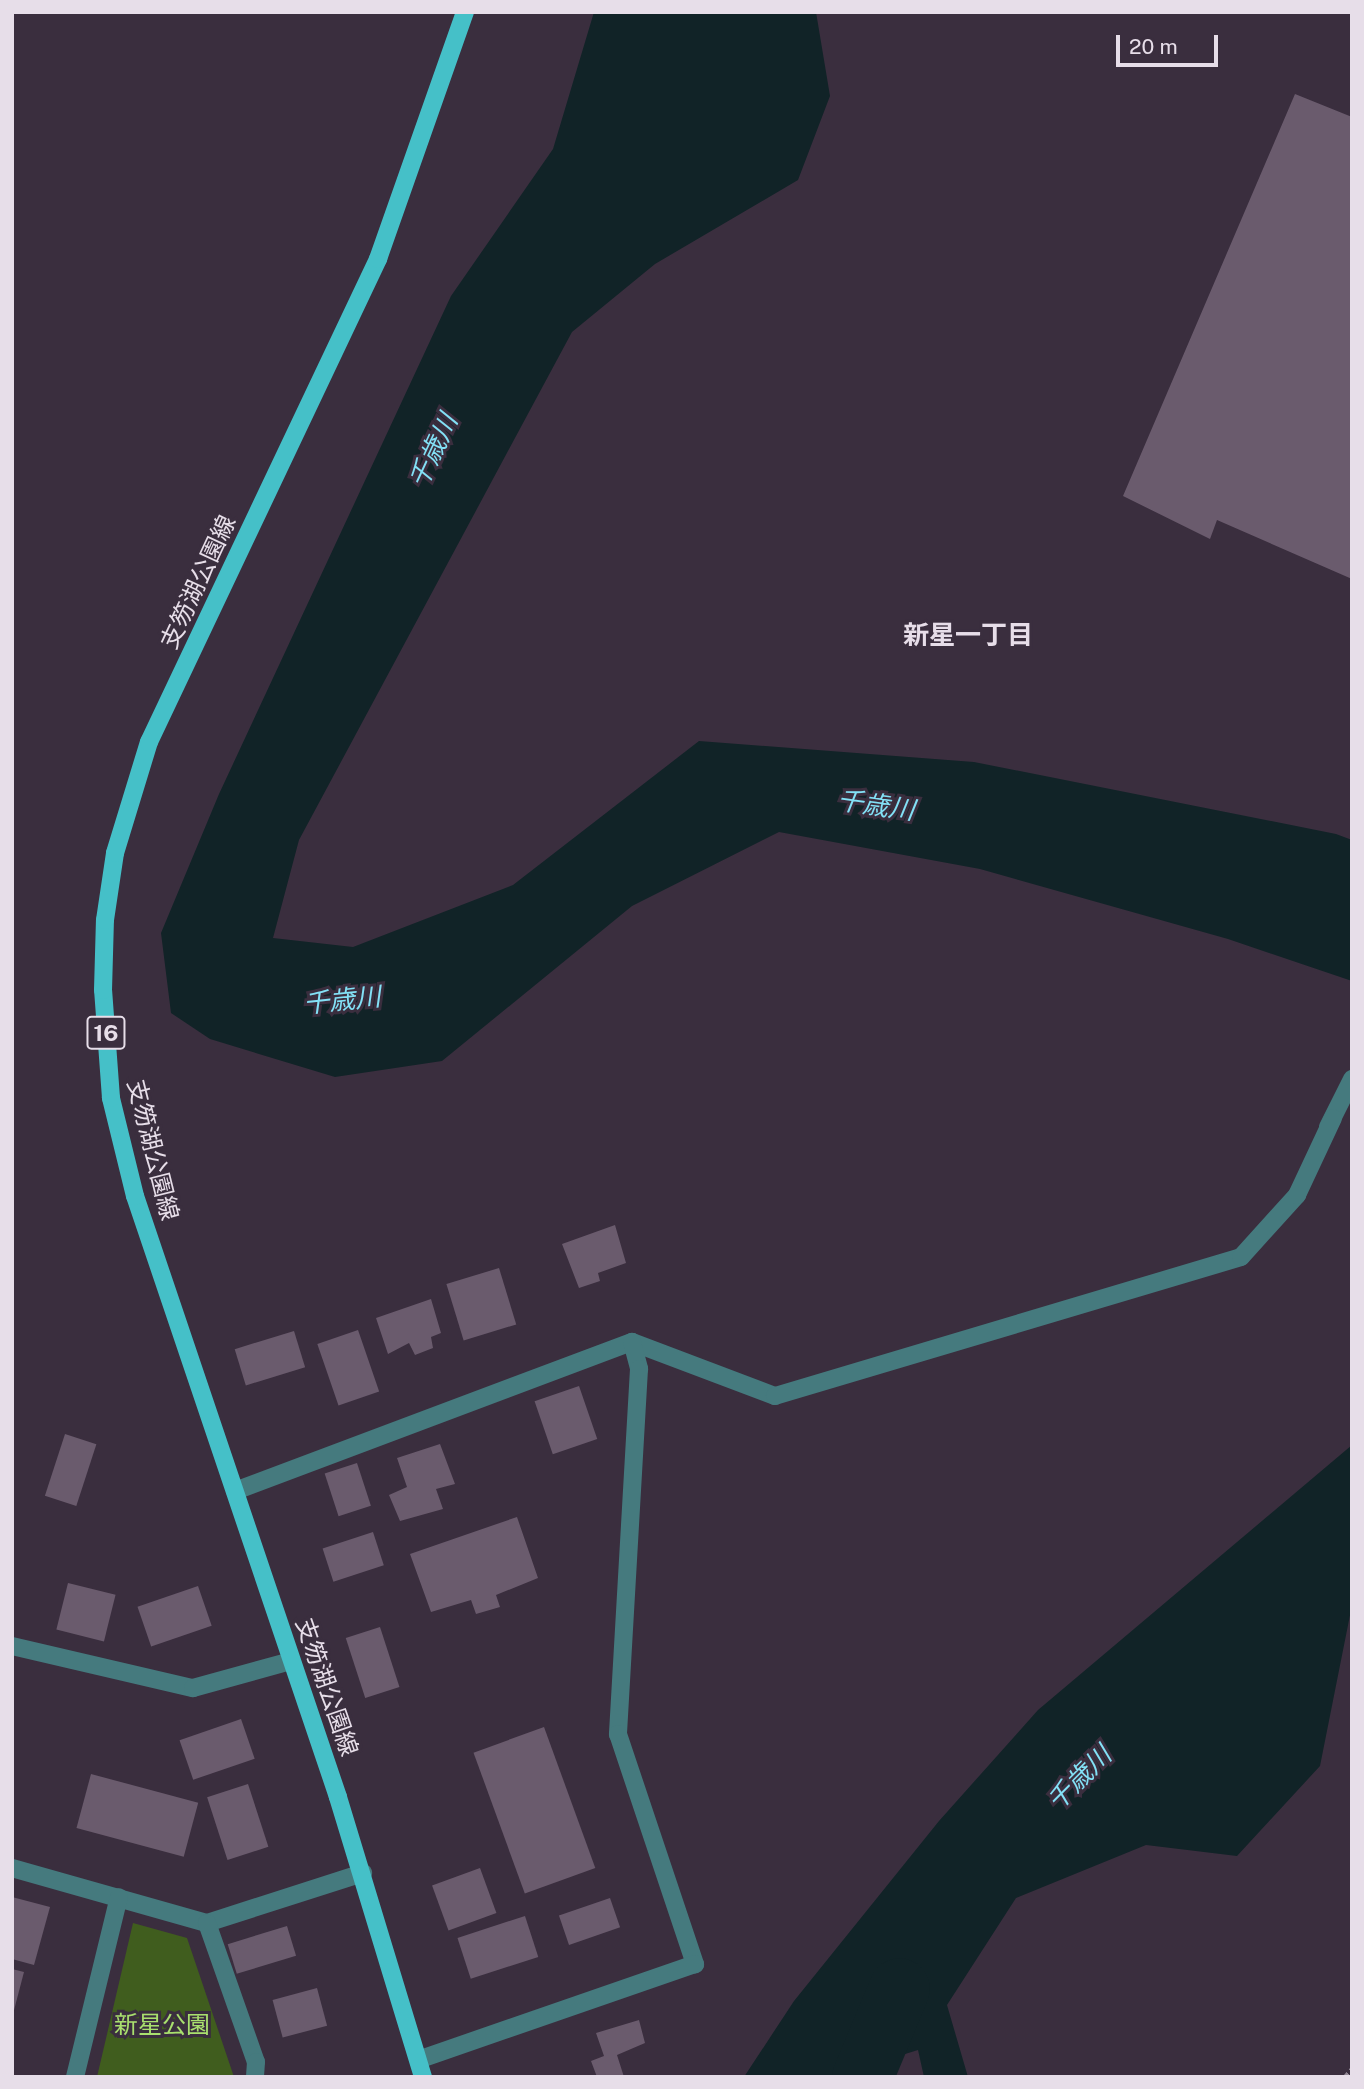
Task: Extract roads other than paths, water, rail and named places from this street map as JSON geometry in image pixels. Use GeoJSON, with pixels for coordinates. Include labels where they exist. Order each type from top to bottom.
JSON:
{"type":"FeatureCollection","features":[{"type":"Feature","properties":{"kind":"main road","name":"支笏湖公園線"},"geometry":{"type":"LineString","coordinates":[[422,2068],[363,1873],[135,1196],[111,1098],[103,990],[105,920],[115,853],[149,742],[378,259],[465,12]]}},
{"type":"Feature","properties":{"kind":"street"},"geometry":{"type":"LineString","coordinates":[[1324,1136],[1352,1079]]}},
{"type":"Feature","properties":{"kind":"street"},"geometry":{"type":"LineString","coordinates":[[235,1491],[632,1342],[775,1396],[1241,1257],[1297,1195],[1333,1118]]}},
{"type":"Feature","properties":{"kind":"street"},"geometry":{"type":"LineString","coordinates":[[422,2068],[695,1964],[618,1734],[639,1369],[632,1342]]}},
{"type":"Feature","properties":{"kind":"street"},"geometry":{"type":"LineString","coordinates":[[12,1646],[192,1688],[291,1661]]}},
{"type":"Feature","properties":{"kind":"street"},"geometry":{"type":"LineString","coordinates":[[12,1868],[207,1923],[363,1873]]}},
{"type":"Feature","properties":{"kind":"street"},"geometry":{"type":"LineString","coordinates":[[75,2077],[119,1897]]}},
{"type":"Feature","properties":{"kind":"street"},"geometry":{"type":"LineString","coordinates":[[207,1923],[256,2062],[255,2077]]}},
{"type":"Feature","properties":{"kind":"water"},"geometry":{"type":"Polygon","coordinates":[[[594,12],[816,12],[830,96],[798,180],[655,264],[572,332],[299,840],[273,938],[353,947],[513,885],[699,741],[974,762],[1336,834],[1352,840],[1352,981],[1228,939],[980,869],[779,832],[632,906],[442,1061],[335,1077],[210,1039],[171,1013],[161,933],[219,794],[451,296],[553,149],[594,12]]]}},
{"type":"Feature","properties":{"kind":"water"},"geometry":{"type":"Polygon","coordinates":[[[1352,1445],[1352,1605],[1320,1766],[1237,1856],[1146,1845],[1016,1898],[947,2005],[968,2077],[924,2077],[918,2050],[831,2077],[744,2077],[794,2001],[939,1821],[1038,1710],[1352,1445]]]}},
{"type":"Feature","properties":{"kind":"waterway","name":"千歳川"},"geometry":{"type":"LineString","coordinates":[[862,2077],[899,1988]]}},
{"type":"Feature","properties":{"kind":"district","name":"新星一丁目"},"geometry":{"type":"Point","coordinates":[968,635]}},
{"type":"Feature","properties":{"kind":"park label","name":"新星公園"},"geometry":{"type":"Point","coordinates":[162,2025]}}]}
